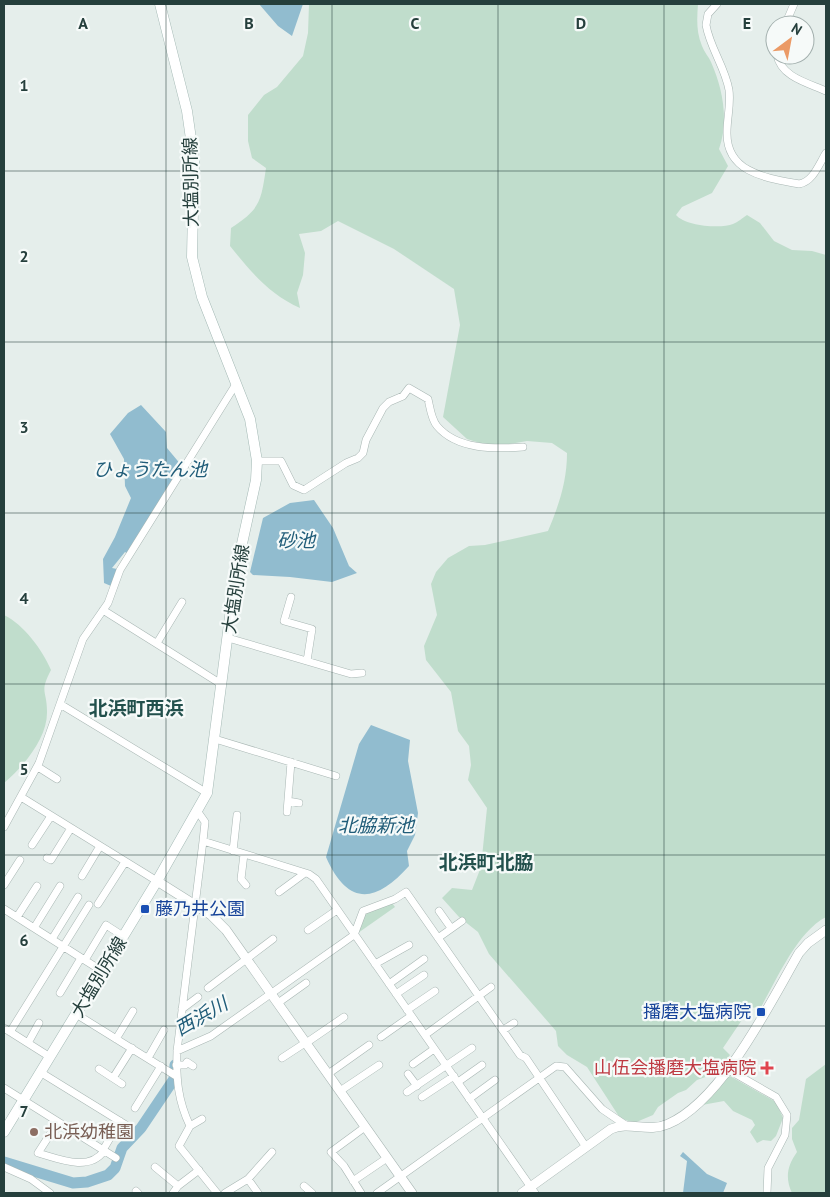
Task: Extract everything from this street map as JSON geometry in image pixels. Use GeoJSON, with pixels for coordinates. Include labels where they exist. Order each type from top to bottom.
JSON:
{"type":"FeatureCollection","features":[{"type":"Feature","properties":{"kind":"main road","name":"大塩別所線"},"geometry":{"type":"LineString","coordinates":[[4,1132],[157,881],[198,812],[207,793],[236,571],[256,480],[257,460],[250,419],[202,297],[192,257],[194,160],[187,111],[160,4]]}},
{"type":"Feature","properties":{"kind":"street"},"geometry":{"type":"LineString","coordinates":[[717,4],[708,14],[706,25],[729,90],[727,140],[734,158],[741,166],[758,176],[799,184],[811,178],[826,153]]}},
{"type":"Feature","properties":{"kind":"street"},"geometry":{"type":"LineString","coordinates":[[780,65],[787,73],[826,91]]}},
{"type":"Feature","properties":{"kind":"street"},"geometry":{"type":"LineString","coordinates":[[4,827],[38,767],[83,639],[103,610],[112,593],[120,570],[236,384]]}},
{"type":"Feature","properties":{"kind":"street"},"geometry":{"type":"LineString","coordinates":[[257,460],[281,461],[293,485],[304,490],[363,453],[366,440],[383,408],[389,402],[403,396],[409,388],[428,399],[436,425],[456,440],[498,449],[523,447]]}},
{"type":"Feature","properties":{"kind":"street"},"geometry":{"type":"LineString","coordinates":[[291,597],[284,621],[312,629],[307,661]]}},
{"type":"Feature","properties":{"kind":"street"},"geometry":{"type":"LineString","coordinates":[[157,644],[182,602]]}},
{"type":"Feature","properties":{"kind":"street"},"geometry":{"type":"LineString","coordinates":[[103,610],[221,684]]}},
{"type":"Feature","properties":{"kind":"street"},"geometry":{"type":"LineString","coordinates":[[228,638],[351,674],[362,673]]}},
{"type":"Feature","properties":{"kind":"street"},"geometry":{"type":"LineString","coordinates":[[60,704],[207,793]]}},
{"type":"Feature","properties":{"kind":"street"},"geometry":{"type":"LineString","coordinates":[[215,739],[336,776]]}},
{"type":"Feature","properties":{"kind":"street"},"geometry":{"type":"LineString","coordinates":[[287,812],[286,800],[291,762]]}},
{"type":"Feature","properties":{"kind":"street"},"geometry":{"type":"LineString","coordinates":[[38,767],[58,780]]}},
{"type":"Feature","properties":{"kind":"street"},"geometry":{"type":"LineString","coordinates":[[21,797],[195,904],[222,925],[412,1193]]}},
{"type":"Feature","properties":{"kind":"street"},"geometry":{"type":"LineString","coordinates":[[286,800],[299,803]]}},
{"type":"Feature","properties":{"kind":"street"},"geometry":{"type":"LineString","coordinates":[[190,1126],[181,1106],[176,1066],[204,841],[205,822],[198,812]]}},
{"type":"Feature","properties":{"kind":"street"},"geometry":{"type":"LineString","coordinates":[[233,851],[237,815]]}},
{"type":"Feature","properties":{"kind":"street"},"geometry":{"type":"LineString","coordinates":[[32,845],[51,816]]}},
{"type":"Feature","properties":{"kind":"street"},"geometry":{"type":"LineString","coordinates":[[47,858],[51,860],[71,828]]}},
{"type":"Feature","properties":{"kind":"street"},"geometry":{"type":"LineString","coordinates":[[204,841],[305,873],[316,879],[533,1190]]}},
{"type":"Feature","properties":{"kind":"street"},"geometry":{"type":"LineString","coordinates":[[82,876],[100,846]]}},
{"type":"Feature","properties":{"kind":"street"},"geometry":{"type":"LineString","coordinates":[[244,854],[241,879],[246,885]]}},
{"type":"Feature","properties":{"kind":"street"},"geometry":{"type":"LineString","coordinates":[[4,886],[20,860]]}},
{"type":"Feature","properties":{"kind":"street"},"geometry":{"type":"LineString","coordinates":[[98,904],[125,862]]}},
{"type":"Feature","properties":{"kind":"street"},"geometry":{"type":"LineString","coordinates":[[279,892],[305,873]]}},
{"type":"Feature","properties":{"kind":"street"},"geometry":{"type":"LineString","coordinates":[[17,917],[37,886]]}},
{"type":"Feature","properties":{"kind":"street"},"geometry":{"type":"LineString","coordinates":[[34,928],[60,886]]}},
{"type":"Feature","properties":{"kind":"street"},"geometry":{"type":"LineString","coordinates":[[177,1051],[211,1036],[354,934],[363,911],[395,899],[406,892],[520,1055],[526,1058],[586,1147]]}},
{"type":"Feature","properties":{"kind":"street"},"geometry":{"type":"LineString","coordinates":[[52,939],[78,897]]}},
{"type":"Feature","properties":{"kind":"street"},"geometry":{"type":"LineString","coordinates":[[50,1056],[7,1030],[89,905]]}},
{"type":"Feature","properties":{"kind":"street"},"geometry":{"type":"LineString","coordinates":[[4,909],[102,971]]}},
{"type":"Feature","properties":{"kind":"street"},"geometry":{"type":"LineString","coordinates":[[308,930],[337,910]]}},
{"type":"Feature","properties":{"kind":"street"},"geometry":{"type":"LineString","coordinates":[[439,911],[452,928]]}},
{"type":"Feature","properties":{"kind":"street"},"geometry":{"type":"LineString","coordinates":[[438,938],[462,921]]}},
{"type":"Feature","properties":{"kind":"street"},"geometry":{"type":"LineString","coordinates":[[60,992],[68,985],[106,926],[123,936]]}},
{"type":"Feature","properties":{"kind":"street"},"geometry":{"type":"LineString","coordinates":[[522,1193],[533,1190],[611,1129],[627,1126],[644,1129],[668,1124],[703,1098],[727,1068],[765,1012],[799,953],[808,943],[826,930]]}},
{"type":"Feature","properties":{"kind":"street"},"geometry":{"type":"LineString","coordinates":[[208,988],[273,939]]}},
{"type":"Feature","properties":{"kind":"street"},"geometry":{"type":"LineString","coordinates":[[375,964],[409,945]]}},
{"type":"Feature","properties":{"kind":"street"},"geometry":{"type":"LineString","coordinates":[[389,984],[424,959]]}},
{"type":"Feature","properties":{"kind":"street"},"geometry":{"type":"LineString","coordinates":[[396,994],[424,974]]}},
{"type":"Feature","properties":{"kind":"street"},"geometry":{"type":"LineString","coordinates":[[278,1003],[306,983]]}},
{"type":"Feature","properties":{"kind":"street"},"geometry":{"type":"LineString","coordinates":[[425,1035],[491,987]]}},
{"type":"Feature","properties":{"kind":"street"},"geometry":{"type":"LineString","coordinates":[[381,1037],[434,990]]}},
{"type":"Feature","properties":{"kind":"street"},"geometry":{"type":"LineString","coordinates":[[182,1009],[198,997]]}},
{"type":"Feature","properties":{"kind":"street"},"geometry":{"type":"LineString","coordinates":[[116,1038],[133,1011]]}},
{"type":"Feature","properties":{"kind":"street"},"geometry":{"type":"LineString","coordinates":[[76,1014],[176,1076]]}},
{"type":"Feature","properties":{"kind":"street"},"geometry":{"type":"LineString","coordinates":[[282,1058],[344,1017]]}},
{"type":"Feature","properties":{"kind":"street"},"geometry":{"type":"LineString","coordinates":[[503,1030],[514,1022]]}},
{"type":"Feature","properties":{"kind":"street"},"geometry":{"type":"LineString","coordinates":[[28,1043],[39,1023]]}},
{"type":"Feature","properties":{"kind":"street"},"geometry":{"type":"LineString","coordinates":[[148,1058],[164,1030]]}},
{"type":"Feature","properties":{"kind":"street"},"geometry":{"type":"LineString","coordinates":[[328,1074],[369,1045]]}},
{"type":"Feature","properties":{"kind":"street"},"geometry":{"type":"LineString","coordinates":[[113,1078],[132,1048]]}},
{"type":"Feature","properties":{"kind":"street"},"geometry":{"type":"LineString","coordinates":[[407,1092],[472,1048]]}},
{"type":"Feature","properties":{"kind":"street"},"geometry":{"type":"LineString","coordinates":[[413,1064],[434,1049]]}},
{"type":"Feature","properties":{"kind":"street"},"geometry":{"type":"LineString","coordinates":[[176,1066],[184,1065],[187,1062],[193,1066]]}},
{"type":"Feature","properties":{"kind":"street"},"geometry":{"type":"LineString","coordinates":[[340,1091],[379,1065]]}},
{"type":"Feature","properties":{"kind":"street"},"geometry":{"type":"LineString","coordinates":[[422,1097],[482,1065]]}},
{"type":"Feature","properties":{"kind":"street"},"geometry":{"type":"LineString","coordinates":[[135,1108],[161,1066]]}},
{"type":"Feature","properties":{"kind":"street"},"geometry":{"type":"LineString","coordinates":[[377,1193],[556,1066],[565,1067],[602,1109],[627,1126]]}},
{"type":"Feature","properties":{"kind":"street"},"geometry":{"type":"LineString","coordinates":[[727,1068],[776,1097],[787,1115],[786,1135],[768,1168],[767,1193]]}},
{"type":"Feature","properties":{"kind":"street"},"geometry":{"type":"LineString","coordinates":[[99,1069],[122,1084]]}},
{"type":"Feature","properties":{"kind":"street"},"geometry":{"type":"LineString","coordinates":[[40,1072],[123,1123],[100,1157],[77,1164],[37,1152],[58,1122]]}},
{"type":"Feature","properties":{"kind":"street"},"geometry":{"type":"LineString","coordinates":[[408,1074],[416,1086]]}},
{"type":"Feature","properties":{"kind":"street"},"geometry":{"type":"LineString","coordinates":[[469,1098],[495,1080]]}},
{"type":"Feature","properties":{"kind":"street"},"geometry":{"type":"LineString","coordinates":[[4,1088],[116,1158]]}},
{"type":"Feature","properties":{"kind":"street"},"geometry":{"type":"LineString","coordinates":[[202,1118],[190,1126],[179,1146],[217,1193]]}},
{"type":"Feature","properties":{"kind":"street"},"geometry":{"type":"LineString","coordinates":[[362,1193],[330,1152],[365,1127]]}},
{"type":"Feature","properties":{"kind":"street"},"geometry":{"type":"LineString","coordinates":[[225,1193],[248,1179],[272,1152]]}},
{"type":"Feature","properties":{"kind":"street"},"geometry":{"type":"LineString","coordinates":[[353,1181],[387,1158]]}},
{"type":"Feature","properties":{"kind":"street"},"geometry":{"type":"LineString","coordinates":[[4,1167],[31,1179],[50,1193]]}},
{"type":"Feature","properties":{"kind":"street"},"geometry":{"type":"LineString","coordinates":[[155,1167],[178,1186]]}},
{"type":"Feature","properties":{"kind":"street"},"geometry":{"type":"LineString","coordinates":[[173,1193],[178,1186],[198,1170]]}},
{"type":"Feature","properties":{"kind":"street"},"geometry":{"type":"LineString","coordinates":[[248,1179],[258,1193]]}},
{"type":"Feature","properties":{"kind":"green space"},"geometry":{"type":"Polygon","coordinates":[[[309,4],[698,4],[697,25],[700,41],[719,83],[724,127],[719,149],[728,166],[712,193],[682,207],[676,215],[687,222],[703,226],[720,226],[733,224],[747,215],[760,223],[774,241],[792,250],[812,251],[826,255],[826,917],[806,933],[797,945],[761,1007],[750,1008],[723,1048],[730,1055],[717,1073],[697,1080],[686,1090],[678,1093],[658,1107],[653,1115],[634,1123],[620,1118],[587,1067],[567,1055],[558,1046],[556,1031],[489,954],[478,932],[459,917],[442,898],[452,888],[472,890],[481,867],[487,808],[468,780],[471,765],[469,746],[458,731],[451,692],[426,660],[424,646],[437,615],[431,584],[436,572],[448,558],[469,546],[485,545],[548,531],[562,493],[567,453],[552,443],[527,441],[493,447],[467,439],[443,417],[460,325],[454,289],[394,249],[338,221],[321,231],[299,234],[305,253],[303,275],[297,293],[300,308],[270,289],[253,273],[230,246],[231,228],[254,210],[258,204],[266,168],[252,158],[248,141],[248,115],[264,95],[277,87],[303,56],[308,33],[309,4]]]}},
{"type":"Feature","properties":{"kind":"green space"},"geometry":{"type":"Polygon","coordinates":[[[4,615],[19,625],[32,638],[51,670],[44,688],[47,711],[46,721],[39,741],[19,769],[4,783],[4,615]]]}},
{"type":"Feature","properties":{"kind":"green space"},"geometry":{"type":"Polygon","coordinates":[[[392,903],[395,907],[358,933],[364,913],[392,903]]]}},
{"type":"Feature","properties":{"kind":"green space"},"geometry":{"type":"Polygon","coordinates":[[[826,1064],[826,1193],[792,1193],[788,1182],[788,1172],[797,1152],[792,1139],[792,1128],[799,1120],[806,1079],[826,1064]]]}},
{"type":"Feature","properties":{"kind":"green space"},"geometry":{"type":"Polygon","coordinates":[[[730,1076],[776,1102],[783,1118],[776,1136],[771,1141],[763,1140],[757,1143],[750,1132],[755,1125],[752,1120],[733,1111],[724,1101],[702,1105],[719,1085],[730,1076]]]}},
{"type":"Feature","properties":{"kind":"water"},"geometry":{"type":"Polygon","coordinates":[[[259,4],[303,4],[292,36],[278,26],[259,4]]]}},
{"type":"Feature","properties":{"kind":"water","name":"ひょうたん池"},"geometry":{"type":"Polygon","coordinates":[[[141,405],[166,432],[167,448],[182,466],[128,554],[125,552],[112,568],[117,569],[111,586],[104,583],[103,559],[115,537],[131,498],[125,486],[124,459],[110,434],[128,413],[141,405]]]}},
{"type":"Feature","properties":{"kind":"water","name":"砂池"},"geometry":{"type":"Polygon","coordinates":[[[314,500],[333,528],[349,566],[357,573],[332,582],[253,575],[250,572],[263,518],[290,503],[314,500]]]}},
{"type":"Feature","properties":{"kind":"water","name":"北脇新池"},"geometry":{"type":"Polygon","coordinates":[[[371,725],[410,740],[408,761],[418,813],[415,835],[407,851],[409,866],[385,887],[374,893],[363,894],[353,892],[344,885],[326,857],[359,744],[371,725]]]}},
{"type":"Feature","properties":{"kind":"water"},"geometry":{"type":"Polygon","coordinates":[[[683,1152],[707,1174],[727,1183],[723,1193],[683,1193],[687,1161],[680,1156],[683,1152]]]}},
{"type":"Feature","properties":{"kind":"waterway","name":"西浜川"},"geometry":{"type":"LineString","coordinates":[[4,1162],[73,1183],[87,1182],[108,1175],[115,1168],[122,1148],[141,1128],[174,1079],[175,1065]]}},
{"type":"Feature","properties":{"kind":"place","name":"藤乃井公園"},"geometry":{"type":"Point","coordinates":[145,909]}},
{"type":"Feature","properties":{"kind":"place","name":"播磨大塩病院"},"geometry":{"type":"Point","coordinates":[761,1012]}},
{"type":"Feature","properties":{"kind":"place","name":"山伍会播磨大塩病院"},"geometry":{"type":"Point","coordinates":[767,1068]}},
{"type":"Feature","properties":{"kind":"place","name":"北浜幼稚園"},"geometry":{"type":"Point","coordinates":[34,1132]}},
{"type":"Feature","properties":{"kind":"district","name":"北浜町西浜"},"geometry":{"type":"Point","coordinates":[136,708]}},
{"type":"Feature","properties":{"kind":"district","name":"北浜町北脇"},"geometry":{"type":"Point","coordinates":[486,862]}}]}
